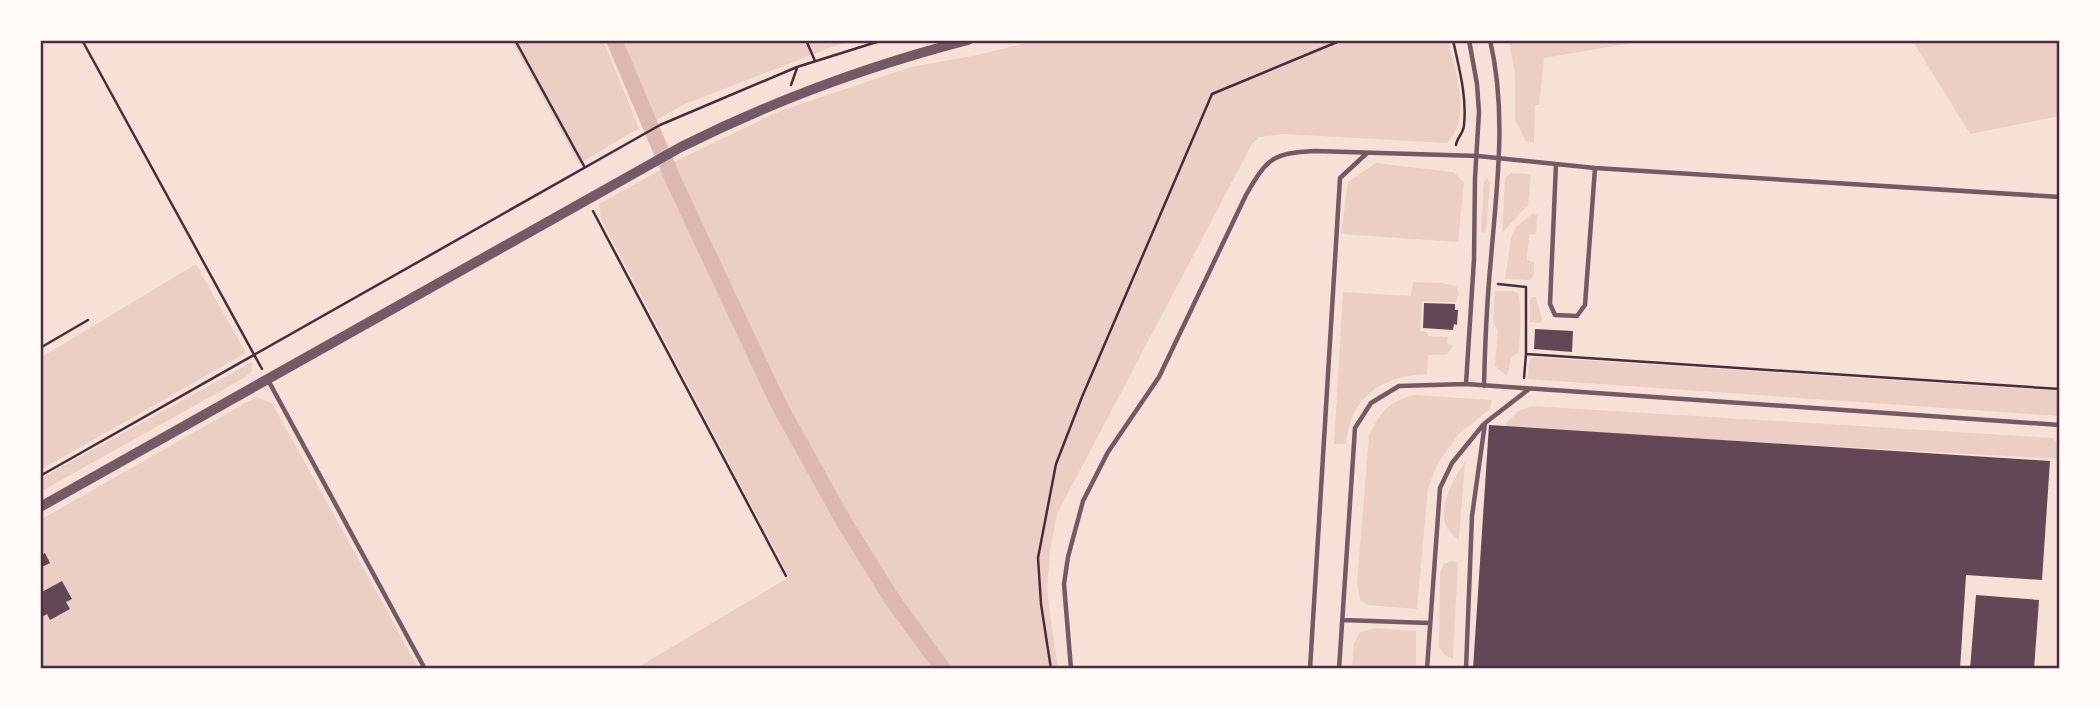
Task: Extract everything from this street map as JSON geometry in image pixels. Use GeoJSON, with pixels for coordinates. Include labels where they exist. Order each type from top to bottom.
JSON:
{"type":"FeatureCollection","features":[{"type":"Feature","properties":{"kind":"street"},"geometry":{"type":"LineString","coordinates":[[40,507],[647,164],[794,94],[901,58],[968,40]]}},
{"type":"Feature","properties":{"kind":"lane"},"geometry":{"type":"LineString","coordinates":[[1466,384],[1478,156],[1477,84],[1469,40]]}},
{"type":"Feature","properties":{"kind":"lane"},"geometry":{"type":"LineString","coordinates":[[1483,386],[1488,284],[1499,159],[1500,104],[1497,71],[1490,40]]}},
{"type":"Feature","properties":{"kind":"lane"},"geometry":{"type":"LineString","coordinates":[[1071,669],[1064,583],[1083,501],[1108,452],[1159,377],[1246,195],[1260,170],[1274,157],[1292,152],[1478,156],[1595,168],[2060,197]]}},
{"type":"Feature","properties":{"kind":"lane"},"geometry":{"type":"LineString","coordinates":[[1310,669],[1340,178],[1367,154]]}},
{"type":"Feature","properties":{"kind":"lane"},"geometry":{"type":"LineString","coordinates":[[1556,163],[1550,304],[1555,315],[1577,316],[1586,305],[1595,168]]}},
{"type":"Feature","properties":{"kind":"lane"},"geometry":{"type":"LineString","coordinates":[[267,379],[425,669]]}},
{"type":"Feature","properties":{"kind":"lane"},"geometry":{"type":"LineString","coordinates":[[1339,669],[1355,428],[1371,403],[1399,386],[1466,384],[2060,425]]}},
{"type":"Feature","properties":{"kind":"lane"},"geometry":{"type":"LineString","coordinates":[[1427,669],[1440,488],[1452,463],[1485,422],[1530,388]]}},
{"type":"Feature","properties":{"kind":"lane"},"geometry":{"type":"LineString","coordinates":[[1466,669],[1472,516],[1485,422]]}},
{"type":"Feature","properties":{"kind":"lane"},"geometry":{"type":"LineString","coordinates":[[1343,620],[1429,623]]}},
{"type":"Feature","properties":{"kind":"path"},"geometry":{"type":"LineString","coordinates":[[82,40],[267,379]]}},
{"type":"Feature","properties":{"kind":"path"},"geometry":{"type":"LineString","coordinates":[[514,40],[584,167]]}},
{"type":"Feature","properties":{"kind":"path"},"geometry":{"type":"LineString","coordinates":[[806,40],[814,61]]}},
{"type":"Feature","properties":{"kind":"path"},"geometry":{"type":"LineString","coordinates":[[40,476],[660,125],[797,67],[883,40]]}},
{"type":"Feature","properties":{"kind":"path"},"geometry":{"type":"LineString","coordinates":[[1051,669],[1041,604],[1038,558],[1056,464],[1212,94],[1342,40]]}},
{"type":"Feature","properties":{"kind":"path"},"geometry":{"type":"LineString","coordinates":[[1454,40],[1464,90],[1465,129],[1456,140],[1454,155]]}},
{"type":"Feature","properties":{"kind":"path"},"geometry":{"type":"LineString","coordinates":[[794,94],[791,85],[797,67]]}},
{"type":"Feature","properties":{"kind":"path"},"geometry":{"type":"LineString","coordinates":[[586,198],[786,576]]}},
{"type":"Feature","properties":{"kind":"path"},"geometry":{"type":"LineString","coordinates":[[1488,284],[1526,287],[1525,368]]}},
{"type":"Feature","properties":{"kind":"path"},"geometry":{"type":"LineString","coordinates":[[40,348],[88,320]]}},
{"type":"Feature","properties":{"kind":"path"},"geometry":{"type":"LineString","coordinates":[[1526,354],[2060,388]]}},
{"type":"Feature","properties":{"kind":"shaded area"},"geometry":{"type":"Polygon","coordinates":[[[511,40],[603,40],[639,128],[579,164],[511,40]]]}},
{"type":"Feature","properties":{"kind":"shaded area"},"geometry":{"type":"Polygon","coordinates":[[[621,40],[854,40],[685,104],[654,121],[621,40]]]}},
{"type":"Feature","properties":{"kind":"shaded area"},"geometry":{"type":"Polygon","coordinates":[[[1038,40],[1448,40],[1460,93],[1459,120],[1447,143],[1283,134],[1259,137],[1252,144],[1057,514],[1050,551],[1047,591],[1058,669],[635,669],[789,577],[601,219],[599,204],[682,158],[780,111],[911,67],[1038,40]]]}},
{"type":"Feature","properties":{"kind":"shaded area"},"geometry":{"type":"Polygon","coordinates":[[[1509,40],[1650,40],[1544,58],[1539,105],[1535,105],[1534,143],[1526,141],[1515,120],[1515,75],[1509,40]]]}},
{"type":"Feature","properties":{"kind":"shaded area"},"geometry":{"type":"Polygon","coordinates":[[[1912,40],[2060,40],[2060,116],[1970,134],[1912,40]]]}},
{"type":"Feature","properties":{"kind":"shaded area"},"geometry":{"type":"Polygon","coordinates":[[[1376,163],[1453,172],[1464,182],[1458,242],[1341,234],[1348,182],[1376,163]]]}},
{"type":"Feature","properties":{"kind":"shaded area"},"geometry":{"type":"Polygon","coordinates":[[[1511,173],[1531,174],[1528,205],[1502,233],[1505,178],[1511,173]]]}},
{"type":"Feature","properties":{"kind":"shaded area"},"geometry":{"type":"Polygon","coordinates":[[[1487,178],[1490,183],[1484,234],[1481,231],[1484,182],[1487,178]]]}},
{"type":"Feature","properties":{"kind":"shaded area"},"geometry":{"type":"Polygon","coordinates":[[[1533,213],[1537,215],[1536,234],[1529,235],[1527,260],[1534,262],[1534,274],[1530,280],[1505,279],[1511,238],[1516,227],[1533,213]]]}},
{"type":"Feature","properties":{"kind":"shaded area"},"geometry":{"type":"Polygon","coordinates":[[[196,264],[246,353],[40,470],[40,358],[196,264]]]}},
{"type":"Feature","properties":{"kind":"shaded area"},"geometry":{"type":"Polygon","coordinates":[[[1413,282],[1456,286],[1459,293],[1456,302],[1422,301],[1420,331],[1427,332],[1428,336],[1448,337],[1447,343],[1453,345],[1447,355],[1428,355],[1427,374],[1396,379],[1371,392],[1354,413],[1346,444],[1334,444],[1343,292],[1411,296],[1413,282]]]}},
{"type":"Feature","properties":{"kind":"shaded area"},"geometry":{"type":"Polygon","coordinates":[[[1495,291],[1513,291],[1518,293],[1519,299],[1519,352],[1511,358],[1507,376],[1495,366],[1498,331],[1493,322],[1495,291]]]}},
{"type":"Feature","properties":{"kind":"shaded area"},"geometry":{"type":"Polygon","coordinates":[[[1536,297],[1541,323],[1530,322],[1530,300],[1536,297]]]}},
{"type":"Feature","properties":{"kind":"shaded area"},"geometry":{"type":"Polygon","coordinates":[[[1534,357],[2060,391],[2060,416],[1527,379],[1530,359],[1534,357]]]}},
{"type":"Feature","properties":{"kind":"shaded area"},"geometry":{"type":"Polygon","coordinates":[[[252,362],[252,371],[244,378],[40,492],[40,479],[252,362]]]}},
{"type":"Feature","properties":{"kind":"shaded area"},"geometry":{"type":"Polygon","coordinates":[[[1415,395],[1492,400],[1490,409],[1459,434],[1438,463],[1428,488],[1417,609],[1368,605],[1360,600],[1357,583],[1369,436],[1386,409],[1415,395]]]}},
{"type":"Feature","properties":{"kind":"shaded area"},"geometry":{"type":"Polygon","coordinates":[[[256,397],[272,403],[419,669],[40,669],[40,520],[256,397]]]}},
{"type":"Feature","properties":{"kind":"shaded area"},"geometry":{"type":"Polygon","coordinates":[[[1532,406],[2053,438],[2059,445],[2059,459],[1502,428],[1518,411],[1532,406]]]}},
{"type":"Feature","properties":{"kind":"shaded area"},"geometry":{"type":"Polygon","coordinates":[[[1465,462],[1459,540],[1447,528],[1444,511],[1448,494],[1465,462]]]}},
{"type":"Feature","properties":{"kind":"shaded area"},"geometry":{"type":"Polygon","coordinates":[[[1458,562],[1453,659],[1445,655],[1439,647],[1440,573],[1444,564],[1458,562]]]}},
{"type":"Feature","properties":{"kind":"shaded area"},"geometry":{"type":"Polygon","coordinates":[[[1376,628],[1416,631],[1416,669],[1352,669],[1354,643],[1360,632],[1376,628]]]}},
{"type":"Feature","properties":{"kind":"building"},"geometry":{"type":"Polygon","coordinates":[[[1424,303],[1455,304],[1455,310],[1458,310],[1457,325],[1454,324],[1453,330],[1423,328],[1424,303]]]}},
{"type":"Feature","properties":{"kind":"building"},"geometry":{"type":"Polygon","coordinates":[[[1535,329],[1573,331],[1572,352],[1534,349],[1535,329]]]}},
{"type":"Feature","properties":{"kind":"building"},"geometry":{"type":"Polygon","coordinates":[[[1489,425],[2050,461],[2042,580],[1966,575],[1960,669],[1473,669],[1489,425]]]}},
{"type":"Feature","properties":{"kind":"building"},"geometry":{"type":"Polygon","coordinates":[[[45,553],[50,563],[40,568],[40,556],[45,553]]]}},
{"type":"Feature","properties":{"kind":"building"},"geometry":{"type":"Polygon","coordinates":[[[62,581],[72,599],[66,602],[70,609],[50,620],[47,614],[40,618],[40,593],[62,581]]]}},
{"type":"Feature","properties":{"kind":"building"},"geometry":{"type":"Polygon","coordinates":[[[1976,595],[2039,600],[2034,669],[1970,669],[1976,595]]]}},
{"type":"Feature","properties":{"kind":"waterway"},"geometry":{"type":"LineString","coordinates":[[614,40],[676,186],[779,405],[844,522],[892,599],[943,669]]}}]}
